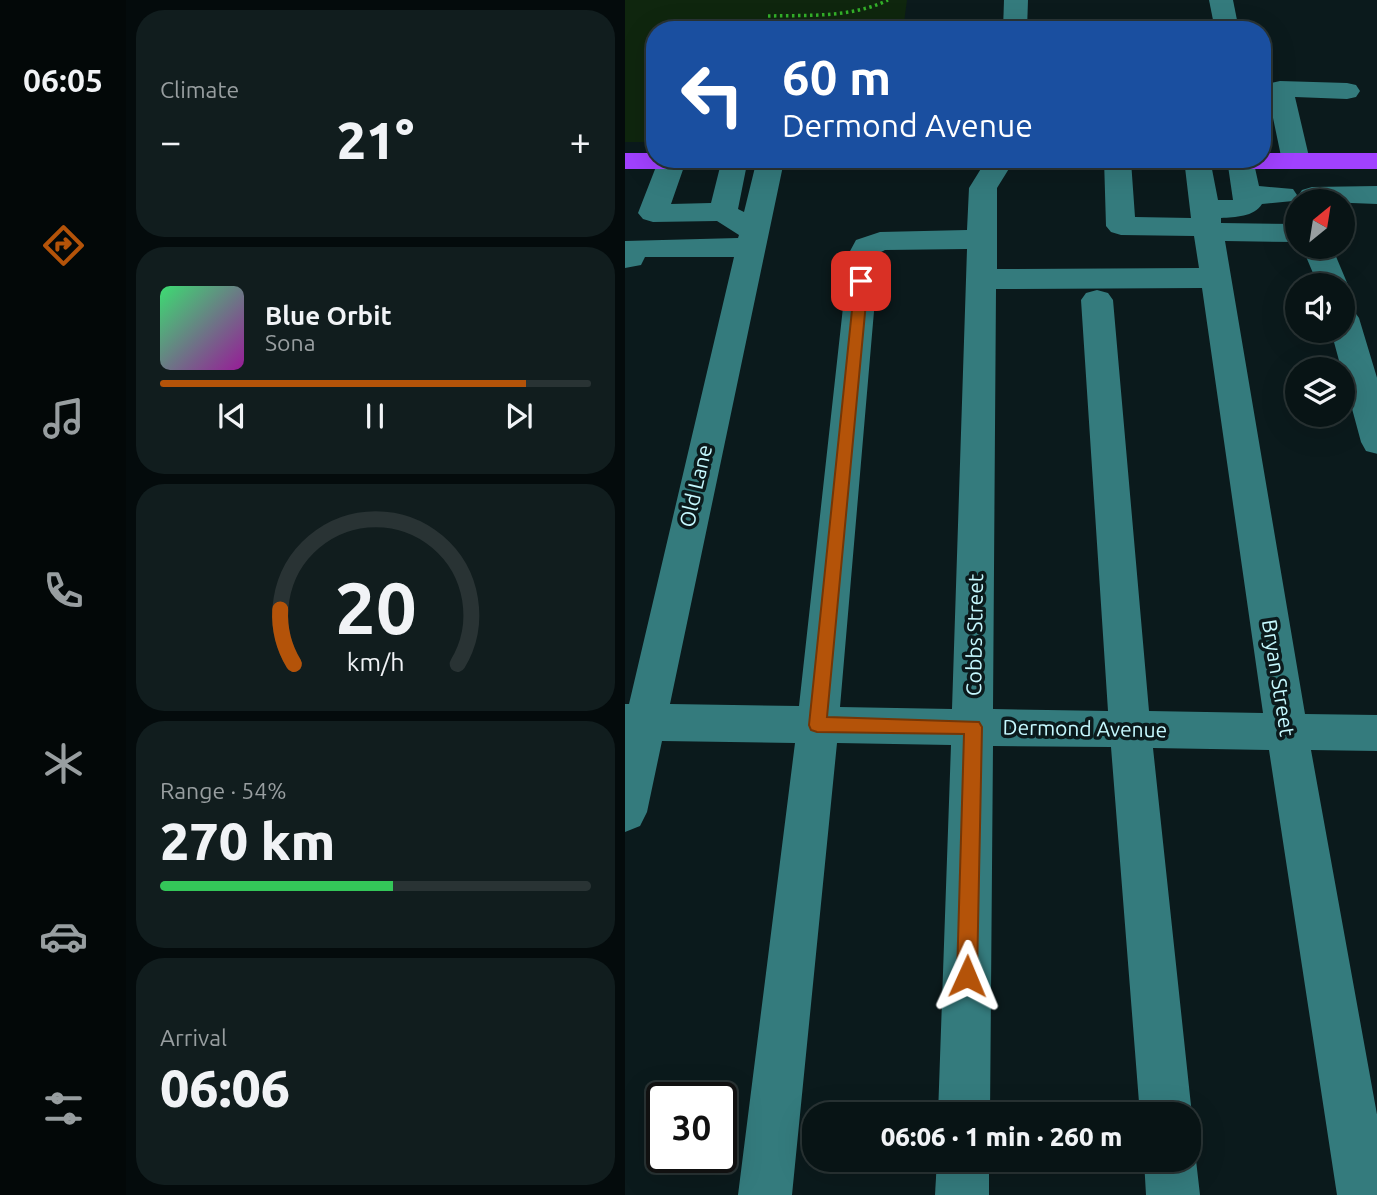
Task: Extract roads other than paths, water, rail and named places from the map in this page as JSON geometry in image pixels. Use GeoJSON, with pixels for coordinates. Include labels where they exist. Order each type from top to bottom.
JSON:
{"type":"FeatureCollection","features":[{"type":"Feature","properties":{"kind":"highway"},"geometry":{"type":"LineString","coordinates":[[1271,160],[1370,161]]}},
{"type":"Feature","properties":{"kind":"highway"},"geometry":{"type":"LineString","coordinates":[[625,161],[646,161]]}},
{"type":"Feature","properties":{"kind":"street"},"geometry":{"type":"LineString","coordinates":[[1015,21],[1016,0]]}},
{"type":"Feature","properties":{"kind":"street"},"geometry":{"type":"LineString","coordinates":[[1221,0],[1225,21]]}},
{"type":"Feature","properties":{"kind":"street"},"geometry":{"type":"LineString","coordinates":[[1296,161],[1280,89],[1347,90]]}},
{"type":"Feature","properties":{"kind":"street"},"geometry":{"type":"LineString","coordinates":[[1355,195],[1375,195],[1370,161]]}},
{"type":"Feature","properties":{"kind":"street"},"geometry":{"type":"LineString","coordinates":[[669,168],[653,213],[723,212],[752,239]]}},
{"type":"Feature","properties":{"kind":"street"},"geometry":{"type":"LineString","coordinates":[[723,212],[733,168]]}},
{"type":"Feature","properties":{"kind":"street","name":"Old Lane"},"geometry":{"type":"LineString","coordinates":[[625,812],[634,722],[768,168]]}},
{"type":"Feature","properties":{"kind":"street","name":"Cobbs Street"},"geometry":{"type":"LineString","coordinates":[[964,1102],[982,239],[984,184],[995,168]]}},
{"type":"Feature","properties":{"kind":"street"},"geometry":{"type":"LineString","coordinates":[[1117,168],[1124,254],[1169,254]]}},
{"type":"Feature","properties":{"kind":"street","name":"Bryan Street"},"geometry":{"type":"LineString","coordinates":[[1198,168],[1287,732],[1364,1195]]}},
{"type":"Feature","properties":{"kind":"street"},"geometry":{"type":"LineString","coordinates":[[1207,223],[1248,205],[1249,168]]}},
{"type":"Feature","properties":{"kind":"street"},"geometry":{"type":"LineString","coordinates":[[1247,195],[1283,195]]}},
{"type":"Feature","properties":{"kind":"street"},"geometry":{"type":"LineString","coordinates":[[1121,226],[1207,223],[1285,232]]}},
{"type":"Feature","properties":{"kind":"street"},"geometry":{"type":"LineString","coordinates":[[625,258],[630,258],[633,248],[752,239]]}},
{"type":"Feature","properties":{"kind":"street"},"geometry":{"type":"LineString","coordinates":[[765,1195],[817,725],[864,253],[867,247],[880,241],[982,239]]}},
{"type":"Feature","properties":{"kind":"street"},"geometry":{"type":"LineString","coordinates":[[981,279],[1215,278]]}},
{"type":"Feature","properties":{"kind":"street"},"geometry":{"type":"LineString","coordinates":[[1097,300],[1130,730],[1165,1102]]}},
{"type":"Feature","properties":{"kind":"street"},"geometry":{"type":"LineString","coordinates":[[1350,343],[1377,442]]}},
{"type":"Feature","properties":{"kind":"street","name":"Dermond Avenue"},"geometry":{"type":"LineString","coordinates":[[634,722],[1377,733]]}},
{"type":"Feature","properties":{"kind":"street"},"geometry":{"type":"LineString","coordinates":[[962,1195],[963,1172]]}},
{"type":"Feature","properties":{"kind":"street"},"geometry":{"type":"LineString","coordinates":[[1171,1172],[1173,1195]]}}]}
